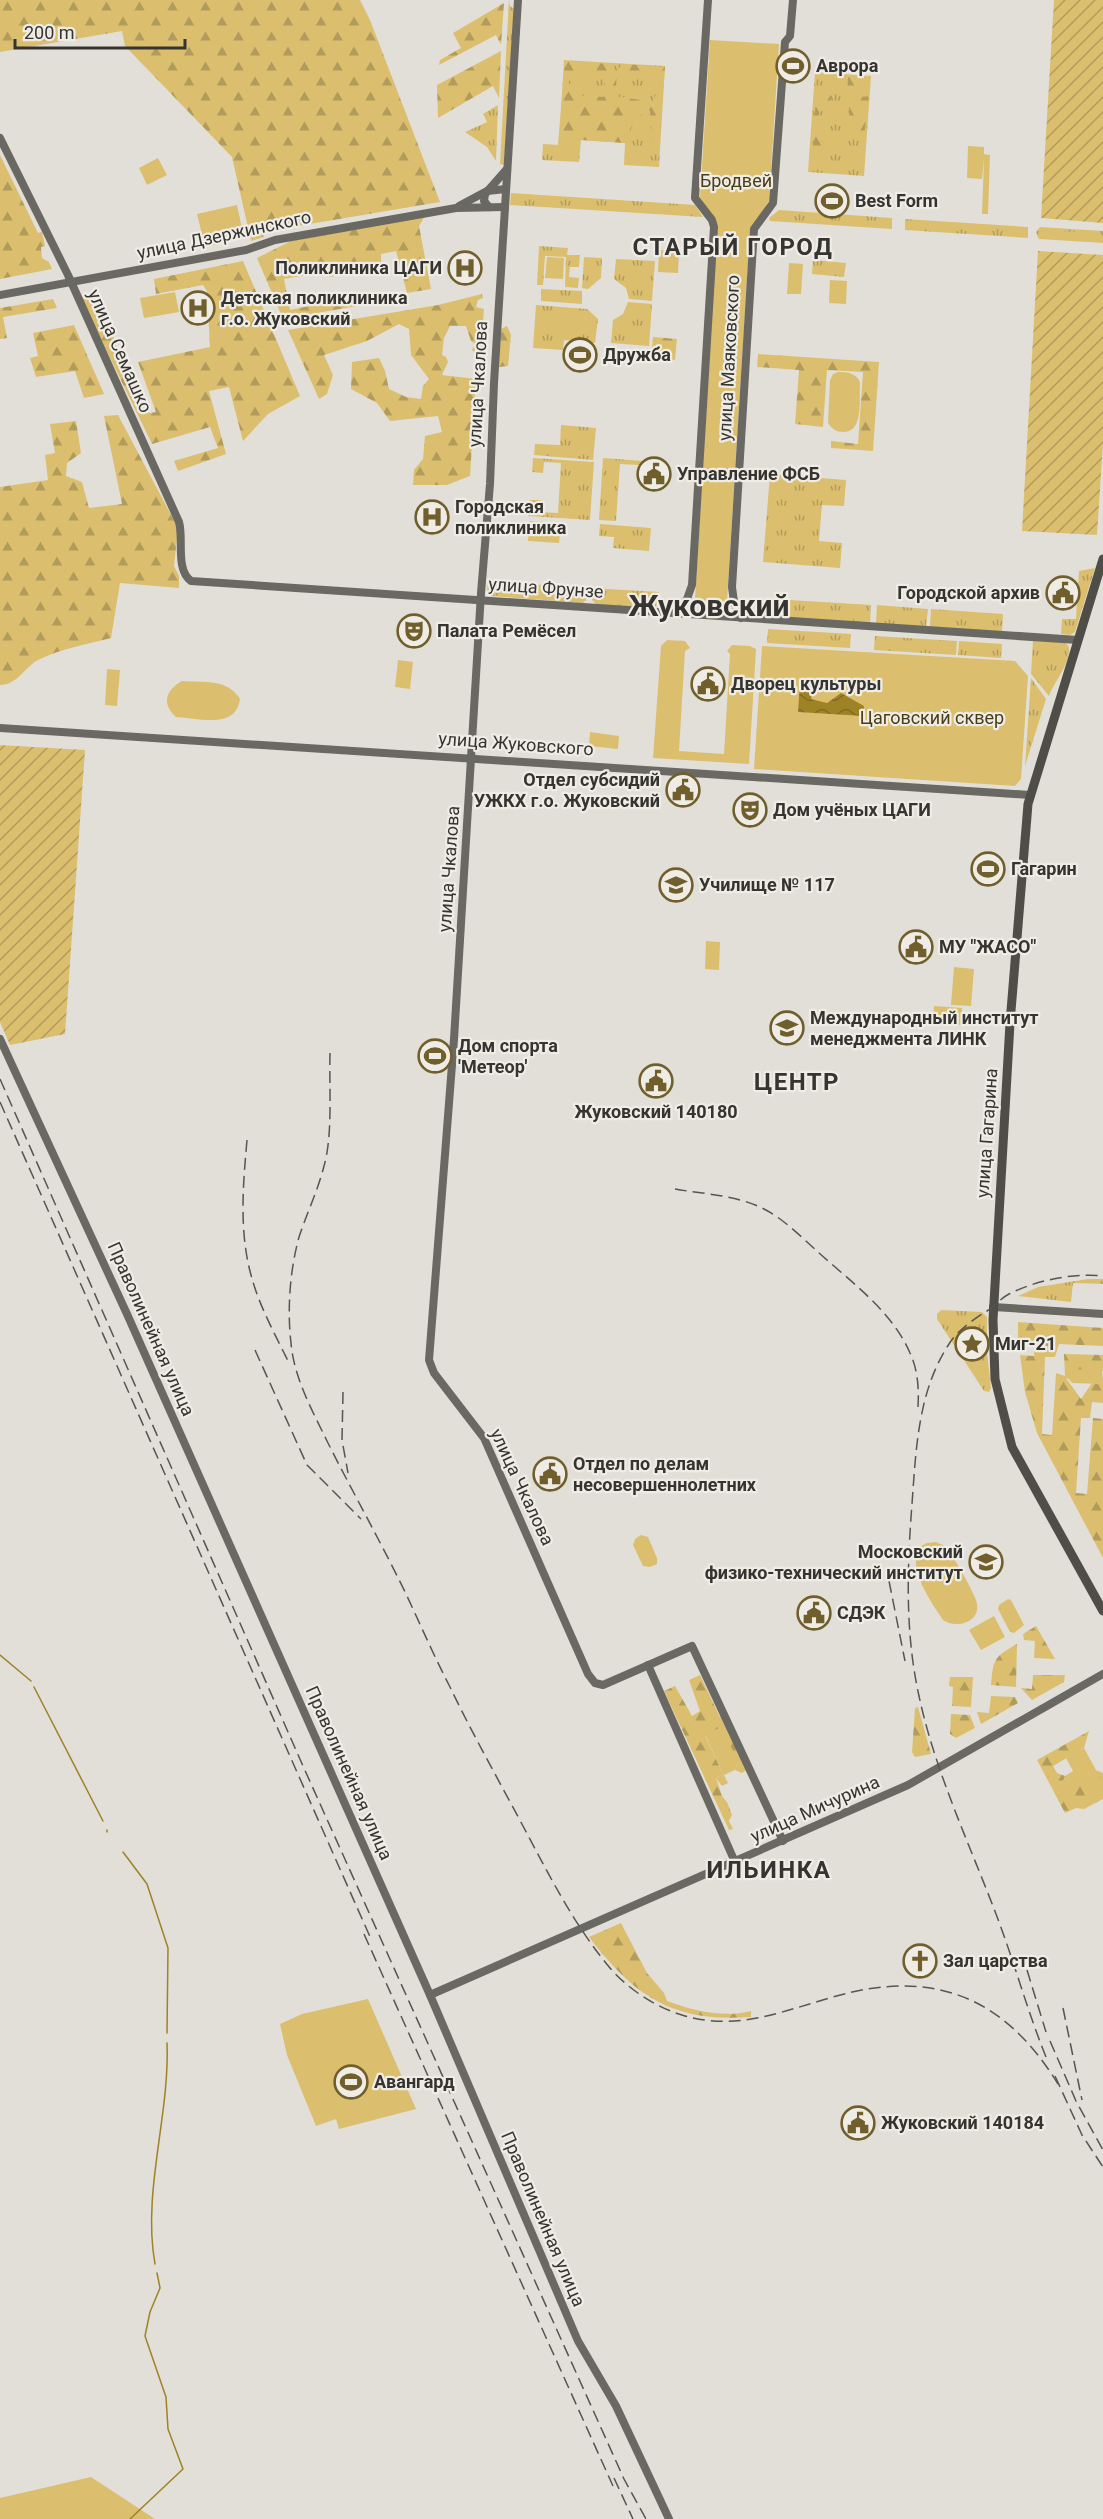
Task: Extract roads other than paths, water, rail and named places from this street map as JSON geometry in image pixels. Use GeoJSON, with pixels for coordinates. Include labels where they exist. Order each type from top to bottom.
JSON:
{"type":"FeatureCollection","features":[{"type":"Feature","properties":{"kind":"main road","name":"улица Чкалова"},"geometry":{"type":"LineString","coordinates":[[518,0],[490,484],[453,1050],[429,1360],[434,1372],[484,1438],[588,1674],[595,1683],[603,1685],[648,1665]]}},
{"type":"Feature","properties":{"kind":"main road","name":"улица Маяковского"},"geometry":{"type":"LineString","coordinates":[[678,614],[692,585],[714,227],[712,220],[694,198],[708,0]]}},
{"type":"Feature","properties":{"kind":"main road","name":"улица Маяковского"},"geometry":{"type":"LineString","coordinates":[[741,618],[734,602],[732,587],[753,230],[773,203],[785,42],[790,36],[793,0]]}},
{"type":"Feature","properties":{"kind":"main road","name":"улица Семашко"},"geometry":{"type":"LineString","coordinates":[[0,138],[72,283],[179,522],[182,531],[183,572],[190,581]]}},
{"type":"Feature","properties":{"kind":"main road","name":"улица Дзержинского"},"geometry":{"type":"LineString","coordinates":[[456,208],[488,191],[507,169]]}},
{"type":"Feature","properties":{"kind":"main road","name":"улица Дзержинского"},"geometry":{"type":"LineString","coordinates":[[488,191],[506,189]]}},
{"type":"Feature","properties":{"kind":"main road"},"geometry":{"type":"LineString","coordinates":[[488,191],[484,201],[489,207]]}},
{"type":"Feature","properties":{"kind":"main road","name":"улица Дзержинского"},"geometry":{"type":"LineString","coordinates":[[0,295],[246,250],[275,240],[456,208],[505,207]]}},
{"type":"Feature","properties":{"kind":"main road","name":"улица Гагарина"},"geometry":{"type":"LineString","coordinates":[[1103,559],[1030,795],[1017,930],[993,1307],[995,1379],[1012,1447],[1103,1611]]}},
{"type":"Feature","properties":{"kind":"main road","name":"улица Фрунзе"},"geometry":{"type":"LineString","coordinates":[[190,581],[1078,640]]}},
{"type":"Feature","properties":{"kind":"main road","name":"улица Жуковского"},"geometry":{"type":"LineString","coordinates":[[0,728],[1030,795]]}},
{"type":"Feature","properties":{"kind":"main road","name":"Праволинейная улица"},"geometry":{"type":"LineString","coordinates":[[0,1039],[127,1314],[430,1995],[578,2341],[616,2406],[669,2519]]}},
{"type":"Feature","properties":{"kind":"main road"},"geometry":{"type":"LineString","coordinates":[[993,1307],[1103,1314]]}},
{"type":"Feature","properties":{"kind":"main road"},"geometry":{"type":"LineString","coordinates":[[735,1862],[648,1665],[692,1646],[783,1841]]}},
{"type":"Feature","properties":{"kind":"main road","name":"улица Мичурина"},"geometry":{"type":"LineString","coordinates":[[430,1995],[908,1785],[1103,1674]]}},
{"type":"Feature","properties":{"kind":"water"},"geometry":{"type":"Polygon","coordinates":[[[812,678],[815,683],[811,699],[827,703],[841,693],[864,706],[863,716],[798,712],[800,683],[812,678]]]}},
{"type":"Feature","properties":{"kind":"waterway"},"geometry":{"type":"LineString","coordinates":[[0,1655],[31,1681]]}},
{"type":"Feature","properties":{"kind":"waterway"},"geometry":{"type":"LineString","coordinates":[[34,1687],[103,1821]]}},
{"type":"Feature","properties":{"kind":"waterway"},"geometry":{"type":"LineString","coordinates":[[123,1852],[147,1884],[168,1948],[167,2033]]}},
{"type":"Feature","properties":{"kind":"waterway"},"geometry":{"type":"LineString","coordinates":[[155,2264],[152,2209],[165,2098],[167,2043]]}},
{"type":"Feature","properties":{"kind":"waterway"},"geometry":{"type":"LineString","coordinates":[[130,2519],[183,2469],[168,2429],[166,2397],[145,2336],[150,2312],[160,2288],[157,2273]]}},
{"type":"Feature","properties":{"kind":"railway"},"geometry":{"type":"LineString","coordinates":[[330,1053],[330,1125],[327,1154],[319,1184],[299,1237],[291,1276],[290,1330],[296,1369],[315,1418],[397,1577],[467,1721],[552,1881],[597,1952],[618,1976],[635,1991],[654,2003],[685,2016],[705,2020],[742,2020],[760,2017],[869,1989],[902,1986],[933,1989],[962,1997],[989,2010],[1014,2029],[1037,2054],[1058,2084]]}},
{"type":"Feature","properties":{"kind":"railway"},"geometry":{"type":"LineString","coordinates":[[0,1079],[303,1766],[624,2479],[646,2519]]}},
{"type":"Feature","properties":{"kind":"railway"},"geometry":{"type":"LineString","coordinates":[[0,1102],[371,1939]]}},
{"type":"Feature","properties":{"kind":"railway"},"geometry":{"type":"LineString","coordinates":[[247,1140],[243,1208],[247,1258],[258,1298],[290,1365]]}},
{"type":"Feature","properties":{"kind":"railway"},"geometry":{"type":"LineString","coordinates":[[675,1189],[740,1200],[768,1211],[790,1227],[857,1286],[882,1310],[910,1353],[915,1366],[918,1407]]}},
{"type":"Feature","properties":{"kind":"railway"},"geometry":{"type":"LineString","coordinates":[[1046,2057],[996,1914],[943,1779],[919,1696],[911,1648],[908,1600],[913,1483],[920,1421],[925,1401],[939,1362],[957,1334],[1003,1298],[1020,1289],[1043,1281],[1067,1277],[1103,1276]]}},
{"type":"Feature","properties":{"kind":"railway"},"geometry":{"type":"LineString","coordinates":[[255,1350],[307,1465],[361,1519]]}},
{"type":"Feature","properties":{"kind":"railway"},"geometry":{"type":"LineString","coordinates":[[343,1392],[342,1440],[348,1473]]}},
{"type":"Feature","properties":{"kind":"railway"},"geometry":{"type":"LineString","coordinates":[[889,1581],[905,1661]]}},
{"type":"Feature","properties":{"kind":"railway"},"geometry":{"type":"LineString","coordinates":[[364,1934],[613,2486]]}},
{"type":"Feature","properties":{"kind":"railway"},"geometry":{"type":"LineString","coordinates":[[1027,1970],[1046,2032]]}},
{"type":"Feature","properties":{"kind":"railway"},"geometry":{"type":"LineString","coordinates":[[1063,2008],[1082,2100]]}},
{"type":"Feature","properties":{"kind":"railway"},"geometry":{"type":"LineString","coordinates":[[1050,2041],[1076,2101],[1103,2150]]}},
{"type":"Feature","properties":{"kind":"railway"},"geometry":{"type":"LineString","coordinates":[[1055,2076],[1082,2135],[1103,2167]]}},
{"type":"Feature","properties":{"kind":"railway"},"geometry":{"type":"LineString","coordinates":[[614,2478],[633,2519]]}},
{"type":"Feature","properties":{"kind":"place","name":"Аврора"},"geometry":{"type":"Point","coordinates":[793,66]}},
{"type":"Feature","properties":{"kind":"place","name":"Best Form"},"geometry":{"type":"Point","coordinates":[832,201]}},
{"type":"Feature","properties":{"kind":"place","name":"Поликлиника ЦАГИ"},"geometry":{"type":"Point","coordinates":[465,268]}},
{"type":"Feature","properties":{"kind":"place","name":"Детская поликлиника г.о. Жуковский"},"geometry":{"type":"Point","coordinates":[198,308]}},
{"type":"Feature","properties":{"kind":"place","name":"Дружба"},"geometry":{"type":"Point","coordinates":[580,355]}},
{"type":"Feature","properties":{"kind":"place","name":"Управление ФСБ"},"geometry":{"type":"Point","coordinates":[654,474]}},
{"type":"Feature","properties":{"kind":"place","name":"Городская поликлиника"},"geometry":{"type":"Point","coordinates":[432,517]}},
{"type":"Feature","properties":{"kind":"place","name":"Городской архив"},"geometry":{"type":"Point","coordinates":[1063,593]}},
{"type":"Feature","properties":{"kind":"place","name":"Палата Ремёсел"},"geometry":{"type":"Point","coordinates":[414,631]}},
{"type":"Feature","properties":{"kind":"place","name":"Дворец культуры"},"geometry":{"type":"Point","coordinates":[708,684]}},
{"type":"Feature","properties":{"kind":"place","name":"Отдел субсидий УЖКХ г.о. Жуковский"},"geometry":{"type":"Point","coordinates":[683,790]}},
{"type":"Feature","properties":{"kind":"place","name":"Дом учёных ЦАГИ"},"geometry":{"type":"Point","coordinates":[750,810]}},
{"type":"Feature","properties":{"kind":"place","name":"Гагарин"},"geometry":{"type":"Point","coordinates":[988,869]}},
{"type":"Feature","properties":{"kind":"place","name":"Училище № 117"},"geometry":{"type":"Point","coordinates":[676,885]}},
{"type":"Feature","properties":{"kind":"place","name":"МУ \"ЖАСО\""},"geometry":{"type":"Point","coordinates":[916,947]}},
{"type":"Feature","properties":{"kind":"place","name":"Международный институт менеджмента ЛИНК"},"geometry":{"type":"Point","coordinates":[787,1028]}},
{"type":"Feature","properties":{"kind":"place","name":"Дом спорта 'Метеор'"},"geometry":{"type":"Point","coordinates":[435,1056]}},
{"type":"Feature","properties":{"kind":"place","name":"Жуковский 140180"},"geometry":{"type":"Point","coordinates":[656,1081]}},
{"type":"Feature","properties":{"kind":"place","name":"Миг-21"},"geometry":{"type":"Point","coordinates":[972,1344]}},
{"type":"Feature","properties":{"kind":"place","name":"Отдел по делам несовершеннолетних"},"geometry":{"type":"Point","coordinates":[550,1474]}},
{"type":"Feature","properties":{"kind":"place","name":"Московский физико-технический институт"},"geometry":{"type":"Point","coordinates":[986,1562]}},
{"type":"Feature","properties":{"kind":"place","name":"СДЭК"},"geometry":{"type":"Point","coordinates":[814,1613]}},
{"type":"Feature","properties":{"kind":"place","name":"Зал царства"},"geometry":{"type":"Point","coordinates":[920,1961]}},
{"type":"Feature","properties":{"kind":"place","name":"Авангард"},"geometry":{"type":"Point","coordinates":[351,2082]}},
{"type":"Feature","properties":{"kind":"place","name":"Жуковский 140184"},"geometry":{"type":"Point","coordinates":[858,2123]}},
{"type":"Feature","properties":{"kind":"district","name":"СТАРЫЙ ГОРОД"},"geometry":{"type":"Point","coordinates":[733,247]}},
{"type":"Feature","properties":{"kind":"district","name":"Жуковский"},"geometry":{"type":"Point","coordinates":[709,606]}},
{"type":"Feature","properties":{"kind":"district","name":"ЦЕНТР"},"geometry":{"type":"Point","coordinates":[797,1082]}},
{"type":"Feature","properties":{"kind":"district","name":"ИЛЬИНКА"},"geometry":{"type":"Point","coordinates":[769,1870]}},
{"type":"Feature","properties":{"kind":"park label","name":"Бродвей"},"geometry":{"type":"Point","coordinates":[736,181]}},
{"type":"Feature","properties":{"kind":"park label","name":"Цаговский сквер"},"geometry":{"type":"Point","coordinates":[932,718]}}]}
